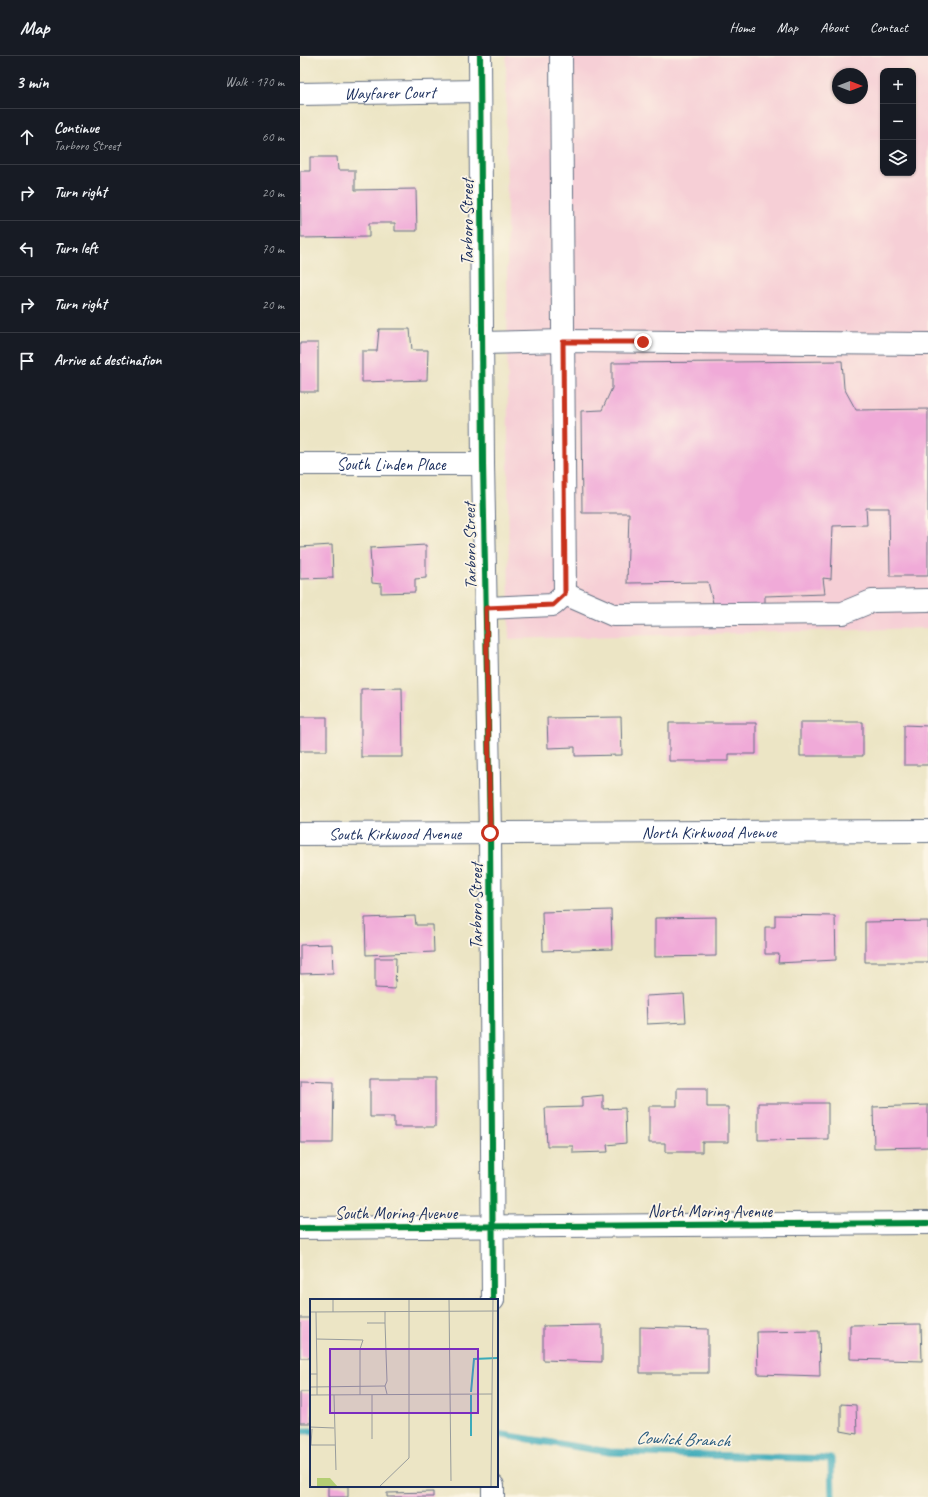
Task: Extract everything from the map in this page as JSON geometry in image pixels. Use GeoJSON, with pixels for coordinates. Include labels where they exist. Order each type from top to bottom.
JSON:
{"type":"FeatureCollection","features":[{"type":"Feature","properties":{"kind":"street","name":"Tarboro Street"},"geometry":{"type":"LineString","coordinates":[[480,56],[483,464],[490,833],[493,1299]]}},
{"type":"Feature","properties":{"kind":"street"},"geometry":{"type":"LineString","coordinates":[[486,608],[553,605],[565,594],[561,56]]}},
{"type":"Feature","properties":{"kind":"street","name":"Wayfarer Court"},"geometry":{"type":"LineString","coordinates":[[300,94],[480,91]]}},
{"type":"Feature","properties":{"kind":"street"},"geometry":{"type":"LineString","coordinates":[[482,344],[563,342],[928,344]]}},
{"type":"Feature","properties":{"kind":"street","name":"South Linden Place"},"geometry":{"type":"LineString","coordinates":[[300,464],[483,464]]}},
{"type":"Feature","properties":{"kind":"street"},"geometry":{"type":"LineString","coordinates":[[565,594],[613,615],[843,613],[872,601],[928,600]]}},
{"type":"Feature","properties":{"kind":"street","name":"North Kirkwood Avenue"},"geometry":{"type":"LineString","coordinates":[[490,833],[928,830]]}},
{"type":"Feature","properties":{"kind":"street","name":"South Kirkwood Avenue"},"geometry":{"type":"LineString","coordinates":[[300,834],[490,833]]}},
{"type":"Feature","properties":{"kind":"street","name":"North Moring Avenue"},"geometry":{"type":"LineString","coordinates":[[492,1226],[928,1223]]}},
{"type":"Feature","properties":{"kind":"street","name":"South Moring Avenue"},"geometry":{"type":"LineString","coordinates":[[300,1228],[492,1226]]}},
{"type":"Feature","properties":{"kind":"shaded area"},"geometry":{"type":"Polygon","coordinates":[[[506,56],[928,56],[928,628],[509,639],[506,56]]]}},
{"type":"Feature","properties":{"kind":"building"},"geometry":{"type":"Polygon","coordinates":[[[310,157],[337,157],[338,170],[355,170],[355,190],[416,189],[417,231],[395,231],[395,223],[369,223],[369,237],[301,238],[300,171],[310,171],[310,157]]]}},
{"type":"Feature","properties":{"kind":"building"},"geometry":{"type":"Polygon","coordinates":[[[379,329],[410,329],[412,350],[428,350],[427,380],[362,382],[362,351],[377,351],[379,329]]]}},
{"type":"Feature","properties":{"kind":"building"},"geometry":{"type":"Polygon","coordinates":[[[300,343],[318,343],[318,392],[300,392],[300,343]]]}},
{"type":"Feature","properties":{"kind":"building"},"geometry":{"type":"Polygon","coordinates":[[[842,361],[844,388],[856,410],[928,409],[928,576],[890,576],[889,508],[866,508],[867,525],[833,526],[831,579],[823,578],[825,594],[765,596],[765,606],[714,607],[708,582],[627,583],[629,513],[582,513],[581,411],[602,410],[612,388],[612,363],[842,361]]]}},
{"type":"Feature","properties":{"kind":"building"},"geometry":{"type":"Polygon","coordinates":[[[332,545],[333,578],[300,579],[300,547],[332,545]]]}},
{"type":"Feature","properties":{"kind":"building"},"geometry":{"type":"Polygon","coordinates":[[[426,545],[426,578],[415,579],[415,592],[381,593],[381,584],[372,583],[370,548],[426,545]]]}},
{"type":"Feature","properties":{"kind":"building"},"geometry":{"type":"Polygon","coordinates":[[[402,688],[403,757],[361,757],[361,689],[402,688]]]}},
{"type":"Feature","properties":{"kind":"building"},"geometry":{"type":"Polygon","coordinates":[[[300,717],[327,717],[327,751],[300,751],[300,717]]]}},
{"type":"Feature","properties":{"kind":"building"},"geometry":{"type":"Polygon","coordinates":[[[621,717],[622,755],[575,756],[575,747],[548,748],[547,718],[621,717]]]}},
{"type":"Feature","properties":{"kind":"building"},"geometry":{"type":"Polygon","coordinates":[[[800,722],[863,722],[863,756],[800,756],[800,722]]]}},
{"type":"Feature","properties":{"kind":"building"},"geometry":{"type":"Polygon","coordinates":[[[669,723],[756,723],[756,754],[729,754],[729,761],[669,761],[669,723]]]}},
{"type":"Feature","properties":{"kind":"building"},"geometry":{"type":"Polygon","coordinates":[[[904,725],[928,726],[928,765],[904,765],[904,725]]]}},
{"type":"Feature","properties":{"kind":"building"},"geometry":{"type":"Polygon","coordinates":[[[611,910],[612,949],[543,951],[542,912],[611,910]]]}},
{"type":"Feature","properties":{"kind":"building"},"geometry":{"type":"Polygon","coordinates":[[[775,915],[835,916],[836,960],[778,963],[779,954],[765,954],[765,927],[775,927],[775,915]]]}},
{"type":"Feature","properties":{"kind":"building"},"geometry":{"type":"Polygon","coordinates":[[[415,916],[416,925],[433,925],[434,952],[366,955],[365,918],[415,916]]]}},
{"type":"Feature","properties":{"kind":"building"},"geometry":{"type":"Polygon","coordinates":[[[716,917],[716,956],[655,957],[655,918],[716,917]]]}},
{"type":"Feature","properties":{"kind":"building"},"geometry":{"type":"Polygon","coordinates":[[[928,921],[928,962],[865,962],[865,922],[928,921]]]}},
{"type":"Feature","properties":{"kind":"building"},"geometry":{"type":"Polygon","coordinates":[[[332,944],[333,973],[300,974],[300,945],[332,944]]]}},
{"type":"Feature","properties":{"kind":"building"},"geometry":{"type":"Polygon","coordinates":[[[375,958],[396,958],[395,989],[375,988],[375,958]]]}},
{"type":"Feature","properties":{"kind":"building"},"geometry":{"type":"Polygon","coordinates":[[[684,994],[686,1022],[647,1024],[646,996],[684,994]]]}},
{"type":"Feature","properties":{"kind":"building"},"geometry":{"type":"Polygon","coordinates":[[[370,1079],[435,1079],[435,1127],[394,1127],[394,1117],[370,1117],[370,1079]]]}},
{"type":"Feature","properties":{"kind":"building"},"geometry":{"type":"Polygon","coordinates":[[[300,1080],[334,1081],[333,1143],[300,1143],[300,1080]]]}},
{"type":"Feature","properties":{"kind":"building"},"geometry":{"type":"Polygon","coordinates":[[[677,1088],[707,1088],[707,1107],[728,1107],[728,1142],[702,1142],[702,1152],[665,1152],[665,1143],[649,1143],[649,1106],[677,1106],[677,1088]]]}},
{"type":"Feature","properties":{"kind":"building"},"geometry":{"type":"Polygon","coordinates":[[[603,1095],[603,1109],[625,1108],[626,1143],[607,1145],[608,1152],[573,1153],[573,1146],[547,1146],[545,1108],[582,1107],[582,1097],[603,1095]]]}},
{"type":"Feature","properties":{"kind":"building"},"geometry":{"type":"Polygon","coordinates":[[[758,1103],[828,1103],[828,1139],[758,1140],[758,1103]]]}},
{"type":"Feature","properties":{"kind":"building"},"geometry":{"type":"Polygon","coordinates":[[[928,1105],[928,1147],[874,1148],[873,1107],[928,1105]]]}},
{"type":"Feature","properties":{"kind":"building"},"geometry":{"type":"Polygon","coordinates":[[[300,1318],[310,1318],[310,1358],[300,1358],[300,1318]]]}},
{"type":"Feature","properties":{"kind":"building"},"geometry":{"type":"Polygon","coordinates":[[[921,1324],[922,1361],[850,1359],[850,1325],[921,1324]]]}},
{"type":"Feature","properties":{"kind":"building"},"geometry":{"type":"Polygon","coordinates":[[[602,1325],[602,1362],[543,1360],[543,1326],[602,1325]]]}},
{"type":"Feature","properties":{"kind":"building"},"geometry":{"type":"Polygon","coordinates":[[[640,1327],[708,1329],[708,1373],[640,1373],[640,1327]]]}},
{"type":"Feature","properties":{"kind":"building"},"geometry":{"type":"Polygon","coordinates":[[[819,1331],[820,1376],[758,1374],[757,1332],[819,1331]]]}},
{"type":"Feature","properties":{"kind":"building"},"geometry":{"type":"Polygon","coordinates":[[[300,1392],[310,1392],[310,1423],[300,1423],[300,1392]]]}},
{"type":"Feature","properties":{"kind":"building"},"geometry":{"type":"Polygon","coordinates":[[[841,1404],[856,1405],[857,1434],[841,1431],[841,1404]]]}},
{"type":"Feature","properties":{"kind":"building"},"geometry":{"type":"Polygon","coordinates":[[[328,1487],[348,1487],[348,1497],[328,1497],[328,1487]]]}},
{"type":"Feature","properties":{"kind":"building"},"geometry":{"type":"Polygon","coordinates":[[[433,1492],[433,1497],[387,1497],[387,1493],[433,1492]]]}},
{"type":"Feature","properties":{"kind":"waterway","name":"Cowlick Branch"},"geometry":{"type":"LineString","coordinates":[[300,1431],[310,1431]]}},
{"type":"Feature","properties":{"kind":"waterway","name":"Cowlick Branch"},"geometry":{"type":"LineString","coordinates":[[498,1434],[609,1452],[831,1459],[832,1497]]}},
{"type":"Feature","properties":{"kind":"cycle path"},"geometry":{"type":"LineString","coordinates":[[480,56],[483,464],[490,833],[493,1299]]}},
{"type":"Feature","properties":{"kind":"cycle path"},"geometry":{"type":"LineString","coordinates":[[300,1228],[928,1223]]}},
{"type":"Feature","properties":{"kind":"route"},"geometry":{"type":"LineString","coordinates":[[490,833],[486,608],[553,605],[565,594],[563,342],[643,342]]}}]}
